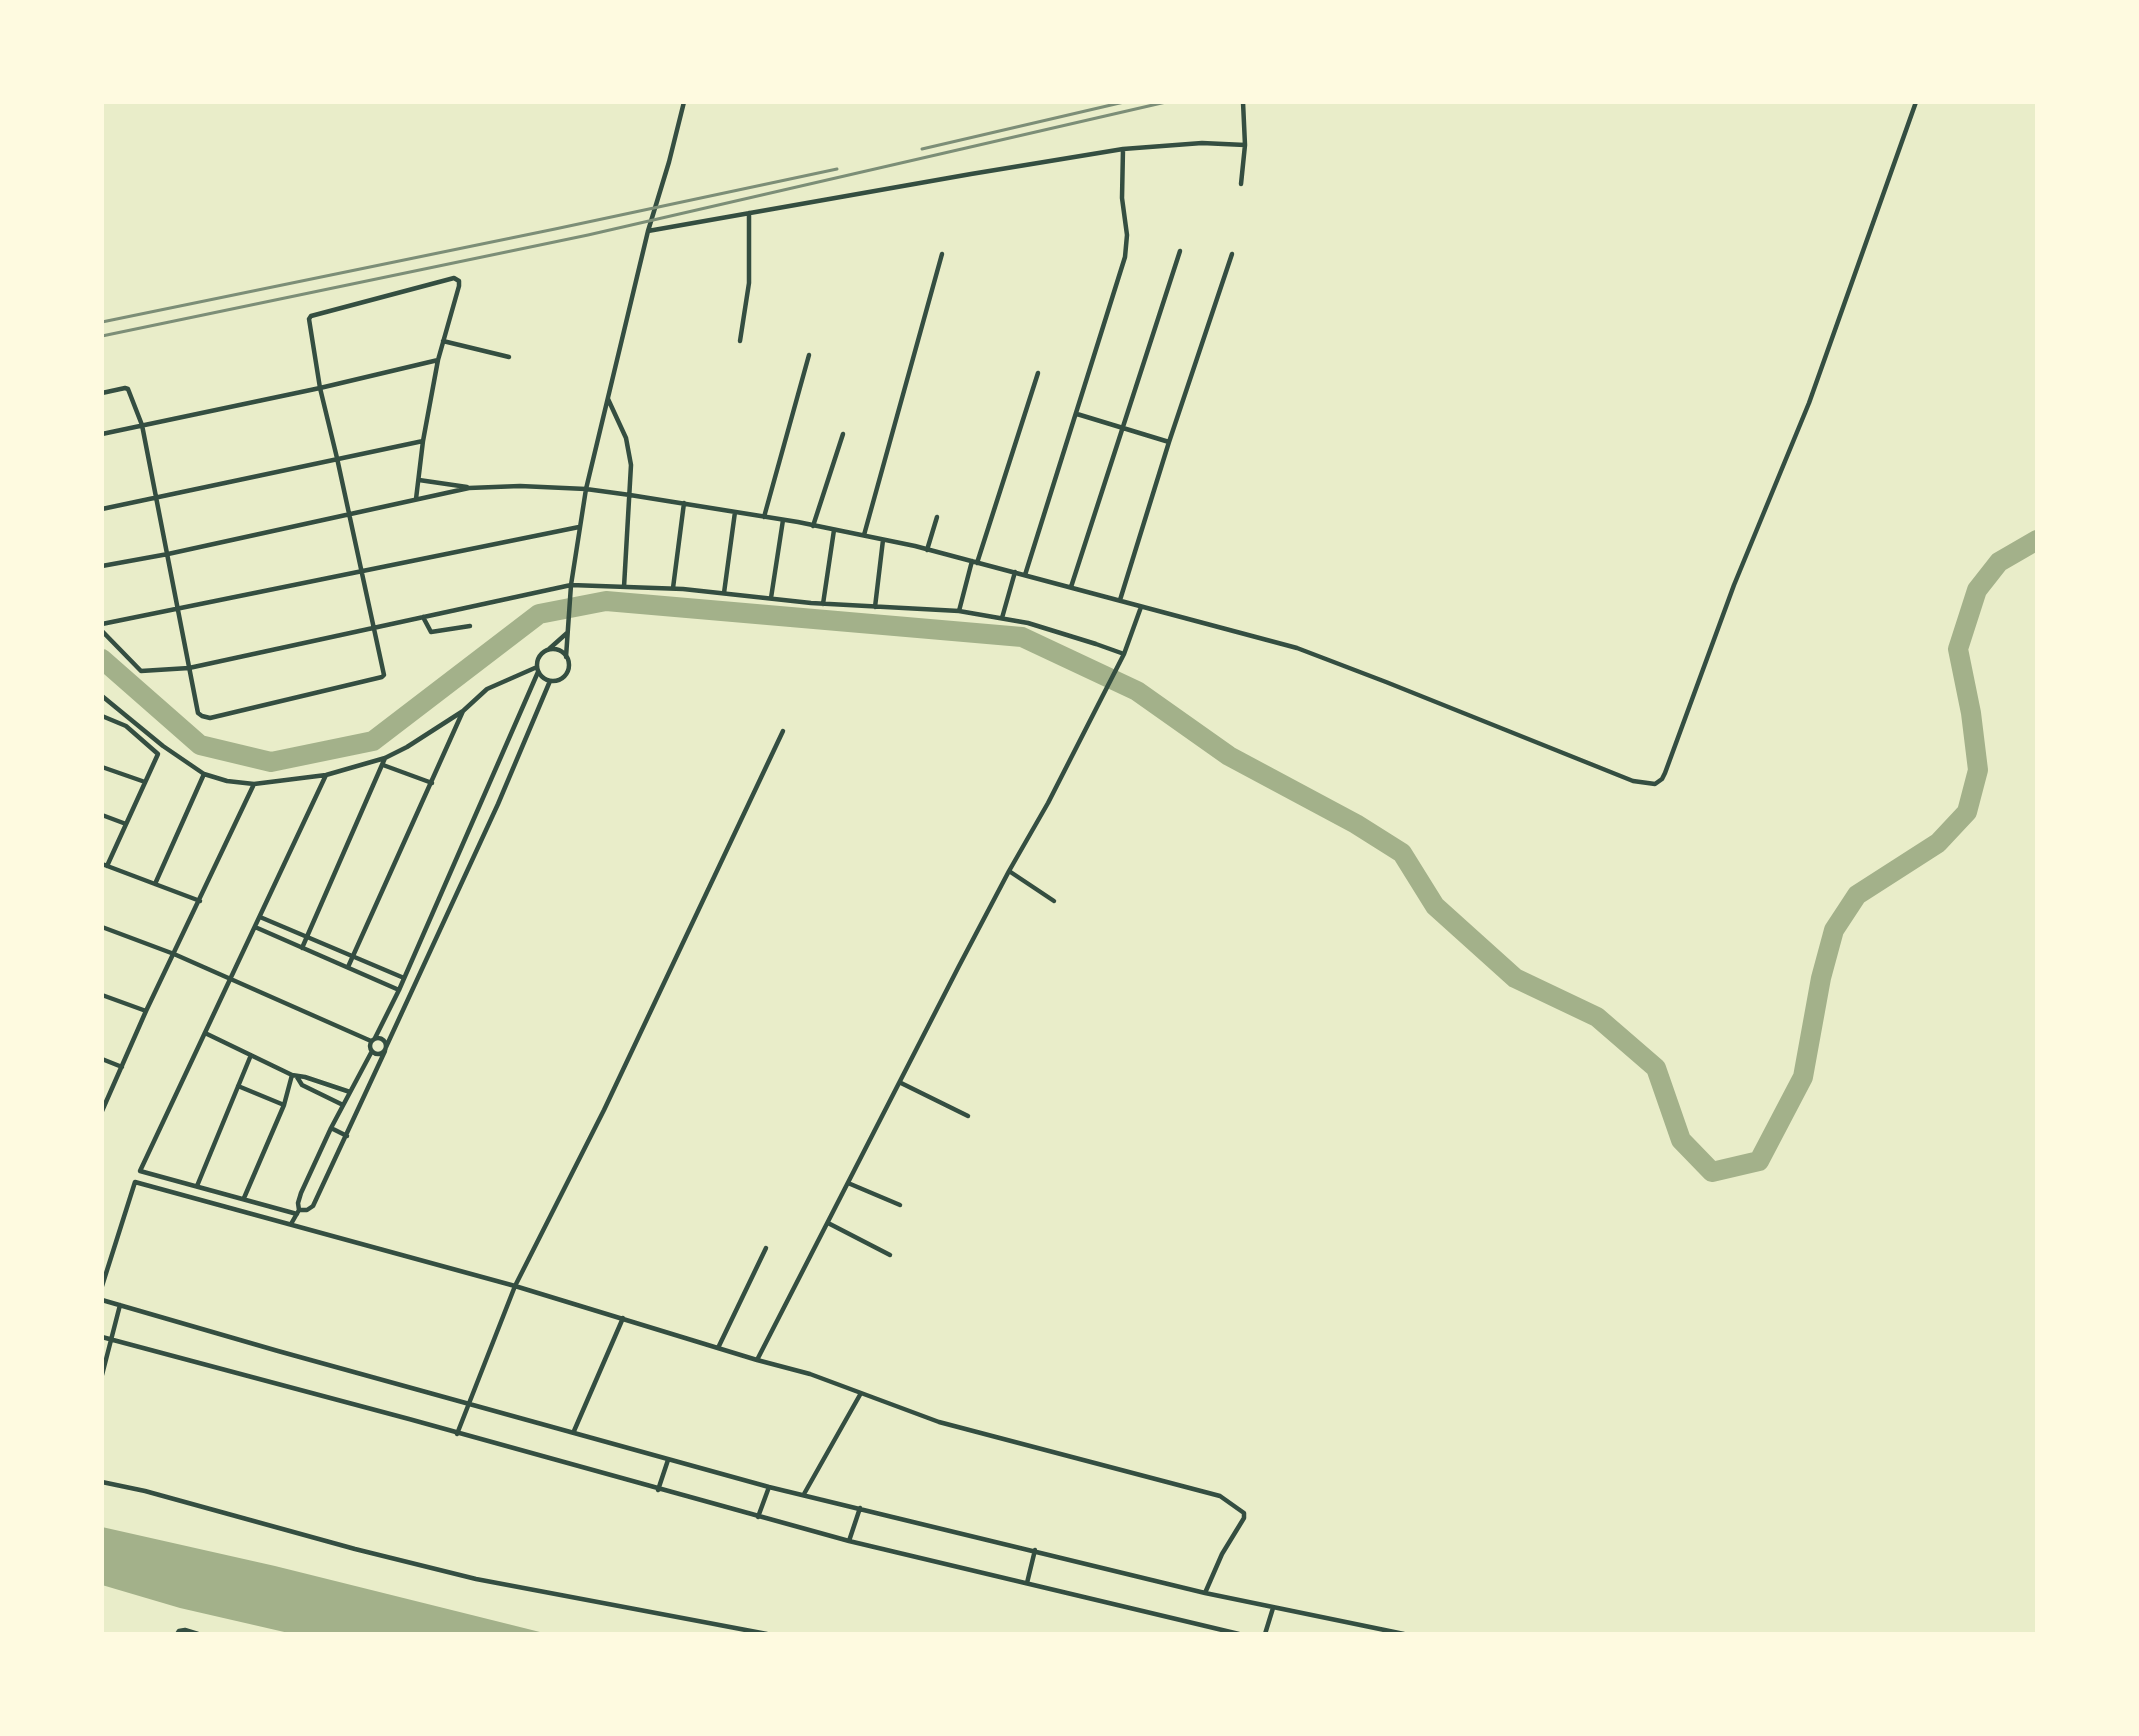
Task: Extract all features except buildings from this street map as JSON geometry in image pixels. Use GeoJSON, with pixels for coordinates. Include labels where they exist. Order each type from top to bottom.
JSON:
{"type":"FeatureCollection","features":[{"type":"Feature","properties":{"kind":"street"},"geometry":{"type":"LineString","coordinates":[[538,669],[543,678],[550,681],[559,680],[566,674],[569,665],[566,657],[570,595],[586,489],[648,231],[684,102]]}},
{"type":"Feature","properties":{"kind":"street"},"geometry":{"type":"LineString","coordinates":[[1241,184],[1245,145],[1243,102]]}},
{"type":"Feature","properties":{"kind":"street"},"geometry":{"type":"LineString","coordinates":[[102,566],[168,554],[469,488],[520,486],[586,489],[630,495],[864,535],[1015,572],[1297,648],[1633,781],[1655,784],[1665,773],[1734,585],[1809,403],[1916,102]]}},
{"type":"Feature","properties":{"kind":"street"},"geometry":{"type":"LineString","coordinates":[[648,231],[1123,149],[1202,144],[1245,145]]}},
{"type":"Feature","properties":{"kind":"street"},"geometry":{"type":"LineString","coordinates":[[1025,575],[1125,257],[1127,235],[1122,198],[1123,149]]}},
{"type":"Feature","properties":{"kind":"street"},"geometry":{"type":"LineString","coordinates":[[740,341],[749,283],[749,213]]}},
{"type":"Feature","properties":{"kind":"street"},"geometry":{"type":"LineString","coordinates":[[1071,587],[1180,251]]}},
{"type":"Feature","properties":{"kind":"street"},"geometry":{"type":"LineString","coordinates":[[864,535],[942,254]]}},
{"type":"Feature","properties":{"kind":"street"},"geometry":{"type":"LineString","coordinates":[[1120,600],[1169,442],[1232,254]]}},
{"type":"Feature","properties":{"kind":"street"},"geometry":{"type":"LineString","coordinates":[[102,393],[128,389],[142,425],[198,713],[202,716],[210,718],[382,677],[385,673],[320,388],[309,319],[311,316],[454,278],[459,281],[459,286],[438,360],[423,441],[416,499]]}},
{"type":"Feature","properties":{"kind":"street"},"geometry":{"type":"LineString","coordinates":[[442,341],[509,357]]}},
{"type":"Feature","properties":{"kind":"street"},"geometry":{"type":"LineString","coordinates":[[764,517],[809,355]]}},
{"type":"Feature","properties":{"kind":"street"},"geometry":{"type":"LineString","coordinates":[[102,434],[320,388],[438,360]]}},
{"type":"Feature","properties":{"kind":"street"},"geometry":{"type":"LineString","coordinates":[[959,611],[1038,373]]}},
{"type":"Feature","properties":{"kind":"street"},"geometry":{"type":"LineString","coordinates":[[608,399],[628,447],[631,465],[624,587]]}},
{"type":"Feature","properties":{"kind":"street"},"geometry":{"type":"LineString","coordinates":[[1077,414],[1169,442]]}},
{"type":"Feature","properties":{"kind":"street"},"geometry":{"type":"LineString","coordinates":[[813,526],[843,434]]}},
{"type":"Feature","properties":{"kind":"street"},"geometry":{"type":"LineString","coordinates":[[102,509],[423,441]]}},
{"type":"Feature","properties":{"kind":"street"},"geometry":{"type":"LineString","coordinates":[[418,480],[469,488]]}},
{"type":"Feature","properties":{"kind":"street"},"geometry":{"type":"LineString","coordinates":[[673,588],[684,503]]}},
{"type":"Feature","properties":{"kind":"street"},"geometry":{"type":"LineString","coordinates":[[724,593],[735,512]]}},
{"type":"Feature","properties":{"kind":"street"},"geometry":{"type":"LineString","coordinates":[[927,550],[937,517]]}},
{"type":"Feature","properties":{"kind":"street"},"geometry":{"type":"LineString","coordinates":[[771,598],[783,520]]}},
{"type":"Feature","properties":{"kind":"street"},"geometry":{"type":"LineString","coordinates":[[102,624],[579,527]]}},
{"type":"Feature","properties":{"kind":"street"},"geometry":{"type":"LineString","coordinates":[[823,604],[834,530]]}},
{"type":"Feature","properties":{"kind":"street"},"geometry":{"type":"LineString","coordinates":[[875,607],[884,540]]}},
{"type":"Feature","properties":{"kind":"street"},"geometry":{"type":"LineString","coordinates":[[1002,618],[1015,572]]}},
{"type":"Feature","properties":{"kind":"street"},"geometry":{"type":"LineString","coordinates":[[102,631],[141,671],[189,668],[571,585],[673,588],[823,604],[959,611],[1028,623],[1124,654]]}},
{"type":"Feature","properties":{"kind":"street"},"geometry":{"type":"LineString","coordinates":[[758,1360],[1009,871],[1048,804],[1104,695],[1124,654],[1141,607]]}},
{"type":"Feature","properties":{"kind":"street"},"geometry":{"type":"LineString","coordinates":[[423,617],[431,632],[470,626]]}},
{"type":"Feature","properties":{"kind":"street"},"geometry":{"type":"LineString","coordinates":[[291,1224],[298,1212],[301,1193],[331,1128],[372,1051],[373,1040],[399,990],[485,798],[538,669],[541,655],[567,633]]}},
{"type":"Feature","properties":{"kind":"street"},"geometry":{"type":"LineString","coordinates":[[546,651],[553,649],[560,651],[566,657]]}},
{"type":"Feature","properties":{"kind":"street"},"geometry":{"type":"LineString","coordinates":[[102,696],[163,746],[204,774],[227,781],[254,784],[326,775],[385,758],[407,747],[463,711],[487,689],[538,669]]}},
{"type":"Feature","properties":{"kind":"street"},"geometry":{"type":"LineString","coordinates":[[326,775],[140,1171],[298,1212],[313,1206],[347,1136],[498,804],[550,681]]}},
{"type":"Feature","properties":{"kind":"street"},"geometry":{"type":"LineString","coordinates":[[348,967],[463,711]]}},
{"type":"Feature","properties":{"kind":"street"},"geometry":{"type":"LineString","coordinates":[[102,716],[126,726],[158,754],[105,865],[200,901]]}},
{"type":"Feature","properties":{"kind":"street"},"geometry":{"type":"LineString","coordinates":[[458,1432],[515,1286],[604,1110],[783,731]]}},
{"type":"Feature","properties":{"kind":"street"},"geometry":{"type":"LineString","coordinates":[[302,948],[385,758]]}},
{"type":"Feature","properties":{"kind":"street"},"geometry":{"type":"LineString","coordinates":[[383,765],[432,783]]}},
{"type":"Feature","properties":{"kind":"street"},"geometry":{"type":"LineString","coordinates":[[102,767],[145,782]]}},
{"type":"Feature","properties":{"kind":"street"},"geometry":{"type":"LineString","coordinates":[[155,884],[204,774]]}},
{"type":"Feature","properties":{"kind":"street"},"geometry":{"type":"LineString","coordinates":[[102,1111],[146,1011],[254,784]]}},
{"type":"Feature","properties":{"kind":"street"},"geometry":{"type":"LineString","coordinates":[[485,798],[498,804]]}},
{"type":"Feature","properties":{"kind":"street"},"geometry":{"type":"LineString","coordinates":[[102,815],[126,824]]}},
{"type":"Feature","properties":{"kind":"street"},"geometry":{"type":"LineString","coordinates":[[1009,871],[1054,901]]}},
{"type":"Feature","properties":{"kind":"street"},"geometry":{"type":"LineString","coordinates":[[432,916],[445,921]]}},
{"type":"Feature","properties":{"kind":"street"},"geometry":{"type":"LineString","coordinates":[[260,917],[404,978]]}},
{"type":"Feature","properties":{"kind":"street"},"geometry":{"type":"LineString","coordinates":[[102,927],[174,954],[373,1040],[383,1039],[386,1049]]}},
{"type":"Feature","properties":{"kind":"street"},"geometry":{"type":"LineString","coordinates":[[255,927],[399,990]]}},
{"type":"Feature","properties":{"kind":"street"},"geometry":{"type":"LineString","coordinates":[[102,995],[146,1011]]}},
{"type":"Feature","properties":{"kind":"street"},"geometry":{"type":"LineString","coordinates":[[205,1033],[295,1076],[305,1077],[350,1092]]}},
{"type":"Feature","properties":{"kind":"street"},"geometry":{"type":"LineString","coordinates":[[372,1051],[381,1054],[386,1049]]}},
{"type":"Feature","properties":{"kind":"street"},"geometry":{"type":"LineString","coordinates":[[197,1186],[251,1055]]}},
{"type":"Feature","properties":{"kind":"street"},"geometry":{"type":"LineString","coordinates":[[102,1059],[122,1067]]}},
{"type":"Feature","properties":{"kind":"street"},"geometry":{"type":"LineString","coordinates":[[244,1198],[295,1076]]}},
{"type":"Feature","properties":{"kind":"street"},"geometry":{"type":"LineString","coordinates":[[295,1076],[302,1085],[343,1105]]}},
{"type":"Feature","properties":{"kind":"street"},"geometry":{"type":"LineString","coordinates":[[901,1083],[968,1116]]}},
{"type":"Feature","properties":{"kind":"street"},"geometry":{"type":"LineString","coordinates":[[238,1086],[284,1104]]}},
{"type":"Feature","properties":{"kind":"street"},"geometry":{"type":"LineString","coordinates":[[331,1128],[347,1136]]}},
{"type":"Feature","properties":{"kind":"street"},"geometry":{"type":"LineString","coordinates":[[102,1286],[135,1182],[515,1286],[810,1374],[939,1422],[1220,1496],[1244,1513],[1244,1518],[1222,1554],[1205,1593]]}},
{"type":"Feature","properties":{"kind":"street"},"geometry":{"type":"LineString","coordinates":[[848,1183],[900,1205]]}},
{"type":"Feature","properties":{"kind":"street"},"geometry":{"type":"LineString","coordinates":[[828,1223],[890,1255]]}},
{"type":"Feature","properties":{"kind":"street"},"geometry":{"type":"LineString","coordinates":[[718,1348],[766,1248]]}},
{"type":"Feature","properties":{"kind":"street"},"geometry":{"type":"LineString","coordinates":[[102,1300],[119,1308],[468,1406],[574,1431],[668,1462],[768,1489],[804,1494],[1272,1610],[1404,1634]]}},
{"type":"Feature","properties":{"kind":"street"},"geometry":{"type":"LineString","coordinates":[[102,1375],[119,1308]]}},
{"type":"Feature","properties":{"kind":"street"},"geometry":{"type":"LineString","coordinates":[[574,1431],[624,1318]]}},
{"type":"Feature","properties":{"kind":"street"},"geometry":{"type":"LineString","coordinates":[[102,1337],[112,1336],[850,1540],[1239,1634]]}},
{"type":"Feature","properties":{"kind":"street"},"geometry":{"type":"LineString","coordinates":[[804,1494],[861,1393]]}},
{"type":"Feature","properties":{"kind":"street"},"geometry":{"type":"LineString","coordinates":[[658,1488],[668,1462]]}},
{"type":"Feature","properties":{"kind":"street"},"geometry":{"type":"LineString","coordinates":[[102,1482],[146,1491],[355,1549],[476,1579],[767,1634]]}},
{"type":"Feature","properties":{"kind":"street"},"geometry":{"type":"LineString","coordinates":[[758,1515],[768,1489]]}},
{"type":"Feature","properties":{"kind":"street"},"geometry":{"type":"LineString","coordinates":[[850,1540],[860,1508]]}},
{"type":"Feature","properties":{"kind":"street"},"geometry":{"type":"LineString","coordinates":[[1028,1582],[1035,1550]]}},
{"type":"Feature","properties":{"kind":"street"},"geometry":{"type":"LineString","coordinates":[[1266,1634],[1272,1610]]}},
{"type":"Feature","properties":{"kind":"street"},"geometry":{"type":"LineString","coordinates":[[177,1634],[185,1630],[198,1634]]}},
{"type":"Feature","properties":{"kind":"shaded area"},"geometry":{"type":"Polygon","coordinates":[[[102,1527],[275,1566],[548,1634],[293,1634],[180,1608],[102,1585],[102,1527]]]}},
{"type":"Feature","properties":{"kind":"waterway"},"geometry":{"type":"LineString","coordinates":[[102,659],[200,745],[271,762],[373,741],[539,614],[606,601],[1022,637],[1137,691],[1229,756],[1356,824],[1402,853],[1435,906],[1515,978],[1597,1017],[1656,1068],[1681,1140],[1712,1172],[1759,1161],[1803,1077],[1821,978],[1834,930],[1857,895],[1938,843],[1967,812],[1978,770],[1971,713],[1958,649],[1977,590],[1999,562],[2037,540]]}},
{"type":"Feature","properties":{"kind":"railway"},"geometry":{"type":"LineString","coordinates":[[922,149],[1124,102]]}},
{"type":"Feature","properties":{"kind":"railway"},"geometry":{"type":"LineString","coordinates":[[102,336],[588,235],[1166,102]]}},
{"type":"Feature","properties":{"kind":"railway"},"geometry":{"type":"LineString","coordinates":[[102,322],[837,169]]}}]}
